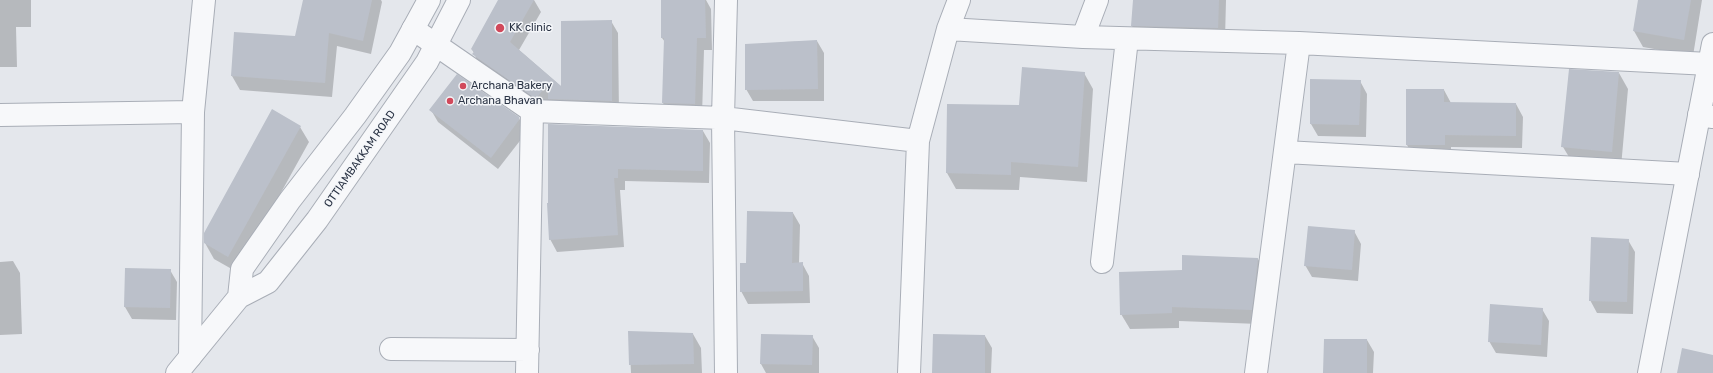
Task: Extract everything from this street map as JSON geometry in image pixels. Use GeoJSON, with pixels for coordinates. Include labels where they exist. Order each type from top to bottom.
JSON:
{"type":"FeatureCollection","features":[{"type":"Feature","properties":{"kind":"street"},"geometry":{"type":"LineString","coordinates":[[184,365],[193,112],[204,0]]}},
{"type":"Feature","properties":{"kind":"street"},"geometry":{"type":"LineString","coordinates":[[239,297],[242,269],[290,200],[400,53],[429,0]]}},
{"type":"Feature","properties":{"kind":"street","name":"OTTIAMBAKKAM ROAD"},"geometry":{"type":"LineString","coordinates":[[184,365],[239,297],[268,282],[317,220],[427,62],[459,0]]}},
{"type":"Feature","properties":{"kind":"street"},"geometry":{"type":"LineString","coordinates":[[726,0],[722,118],[726,373]]}},
{"type":"Feature","properties":{"kind":"street"},"geometry":{"type":"LineString","coordinates":[[909,373],[918,142],[948,29],[959,0]]}},
{"type":"Feature","properties":{"kind":"street"},"geometry":{"type":"LineString","coordinates":[[1083,37],[1096,0]]}},
{"type":"Feature","properties":{"kind":"street"},"geometry":{"type":"LineString","coordinates":[[413,29],[532,111],[722,118],[918,142]]}},
{"type":"Feature","properties":{"kind":"street"},"geometry":{"type":"LineString","coordinates":[[948,29],[1127,39],[1711,54],[1706,116],[1688,174],[1648,373]]}},
{"type":"Feature","properties":{"kind":"street"},"geometry":{"type":"LineString","coordinates":[[1102,262],[1127,39]]}},
{"type":"Feature","properties":{"kind":"street"},"geometry":{"type":"LineString","coordinates":[[1256,373],[1299,43]]}},
{"type":"Feature","properties":{"kind":"street"},"geometry":{"type":"LineString","coordinates":[[527,373],[532,111]]}},
{"type":"Feature","properties":{"kind":"street"},"geometry":{"type":"LineString","coordinates":[[0,115],[193,112]]}},
{"type":"Feature","properties":{"kind":"street"},"geometry":{"type":"LineString","coordinates":[[1285,152],[1688,174]]}},
{"type":"Feature","properties":{"kind":"street"},"geometry":{"type":"LineString","coordinates":[[391,349],[528,350]]}},
{"type":"Feature","properties":{"kind":"building"},"geometry":{"type":"Polygon","coordinates":[[[303,0],[372,0],[363,41],[329,33],[325,83],[231,76],[234,32],[295,36],[303,0]]]}},
{"type":"Feature","properties":{"kind":"building"},"geometry":{"type":"Polygon","coordinates":[[[498,0],[534,0],[510,42],[561,86],[561,21],[612,20],[612,101],[548,99],[548,83],[536,99],[472,54],[474,52],[471,49],[498,0]]]}},
{"type":"Feature","properties":{"kind":"building"},"geometry":{"type":"Polygon","coordinates":[[[661,0],[705,0],[706,38],[697,38],[695,104],[662,103],[664,38],[661,38],[661,0]]]}},
{"type":"Feature","properties":{"kind":"building"},"geometry":{"type":"Polygon","coordinates":[[[1133,0],[1219,0],[1218,28],[1131,26],[1133,0]]]}},
{"type":"Feature","properties":{"kind":"building"},"geometry":{"type":"Polygon","coordinates":[[[1638,0],[1691,0],[1684,40],[1633,31],[1638,0]]]}},
{"type":"Feature","properties":{"kind":"building"},"geometry":{"type":"Polygon","coordinates":[[[817,40],[818,89],[745,90],[745,44],[817,40]]]}},
{"type":"Feature","properties":{"kind":"building"},"geometry":{"type":"Polygon","coordinates":[[[1022,67],[1085,72],[1078,167],[1011,162],[1011,175],[946,173],[947,104],[1019,105],[1022,67]]]}},
{"type":"Feature","properties":{"kind":"building"},"geometry":{"type":"Polygon","coordinates":[[[1569,69],[1619,72],[1612,152],[1561,147],[1569,69]]]}},
{"type":"Feature","properties":{"kind":"building"},"geometry":{"type":"Polygon","coordinates":[[[457,74],[519,117],[519,120],[491,158],[429,110],[457,74]]]}},
{"type":"Feature","properties":{"kind":"building"},"geometry":{"type":"Polygon","coordinates":[[[1310,79],[1361,80],[1359,125],[1310,124],[1310,79]]]}},
{"type":"Feature","properties":{"kind":"building"},"geometry":{"type":"Polygon","coordinates":[[[1406,89],[1444,89],[1444,102],[1516,103],[1516,136],[1445,135],[1445,145],[1406,145],[1406,89]]]}},
{"type":"Feature","properties":{"kind":"building"},"geometry":{"type":"Polygon","coordinates":[[[272,109],[301,126],[228,257],[204,243],[204,233],[272,109]]]}},
{"type":"Feature","properties":{"kind":"building"},"geometry":{"type":"Polygon","coordinates":[[[548,124],[703,130],[703,171],[618,169],[618,178],[614,178],[618,235],[549,240],[547,203],[548,124]]]}},
{"type":"Feature","properties":{"kind":"building"},"geometry":{"type":"Polygon","coordinates":[[[747,211],[793,212],[792,263],[803,262],[803,291],[740,292],[740,263],[746,263],[747,211]]]}},
{"type":"Feature","properties":{"kind":"building"},"geometry":{"type":"Polygon","coordinates":[[[1308,226],[1355,230],[1352,270],[1304,266],[1308,226]]]}},
{"type":"Feature","properties":{"kind":"building"},"geometry":{"type":"Polygon","coordinates":[[[1591,237],[1629,239],[1627,302],[1589,301],[1591,237]]]}},
{"type":"Feature","properties":{"kind":"building"},"geometry":{"type":"Polygon","coordinates":[[[1182,255],[1258,258],[1252,310],[1172,307],[1172,313],[1120,315],[1119,272],[1182,270],[1182,255]]]}},
{"type":"Feature","properties":{"kind":"building"},"geometry":{"type":"Polygon","coordinates":[[[125,268],[171,269],[170,308],[124,307],[125,268]]]}},
{"type":"Feature","properties":{"kind":"building"},"geometry":{"type":"Polygon","coordinates":[[[1490,304],[1543,308],[1541,345],[1488,342],[1490,304]]]}},
{"type":"Feature","properties":{"kind":"building"},"geometry":{"type":"Polygon","coordinates":[[[628,331],[693,333],[694,364],[629,365],[628,331]]]}},
{"type":"Feature","properties":{"kind":"building"},"geometry":{"type":"Polygon","coordinates":[[[761,334],[813,335],[812,365],[760,364],[761,334]]]}},
{"type":"Feature","properties":{"kind":"building"},"geometry":{"type":"Polygon","coordinates":[[[933,334],[985,335],[985,373],[932,373],[933,334]]]}},
{"type":"Feature","properties":{"kind":"building"},"geometry":{"type":"Polygon","coordinates":[[[1324,339],[1367,339],[1367,373],[1323,373],[1324,339]]]}},
{"type":"Feature","properties":{"kind":"building"},"geometry":{"type":"Polygon","coordinates":[[[1682,348],[1713,355],[1713,373],[1677,373],[1682,348]]]}},
{"type":"Feature","properties":{"kind":"place","name":"KK clinic"},"geometry":{"type":"Point","coordinates":[500,28]}},
{"type":"Feature","properties":{"kind":"place","name":"Archana Bakery"},"geometry":{"type":"Point","coordinates":[463,86]}},
{"type":"Feature","properties":{"kind":"place","name":"Archana Bhavan"},"geometry":{"type":"Point","coordinates":[450,101]}}]}
